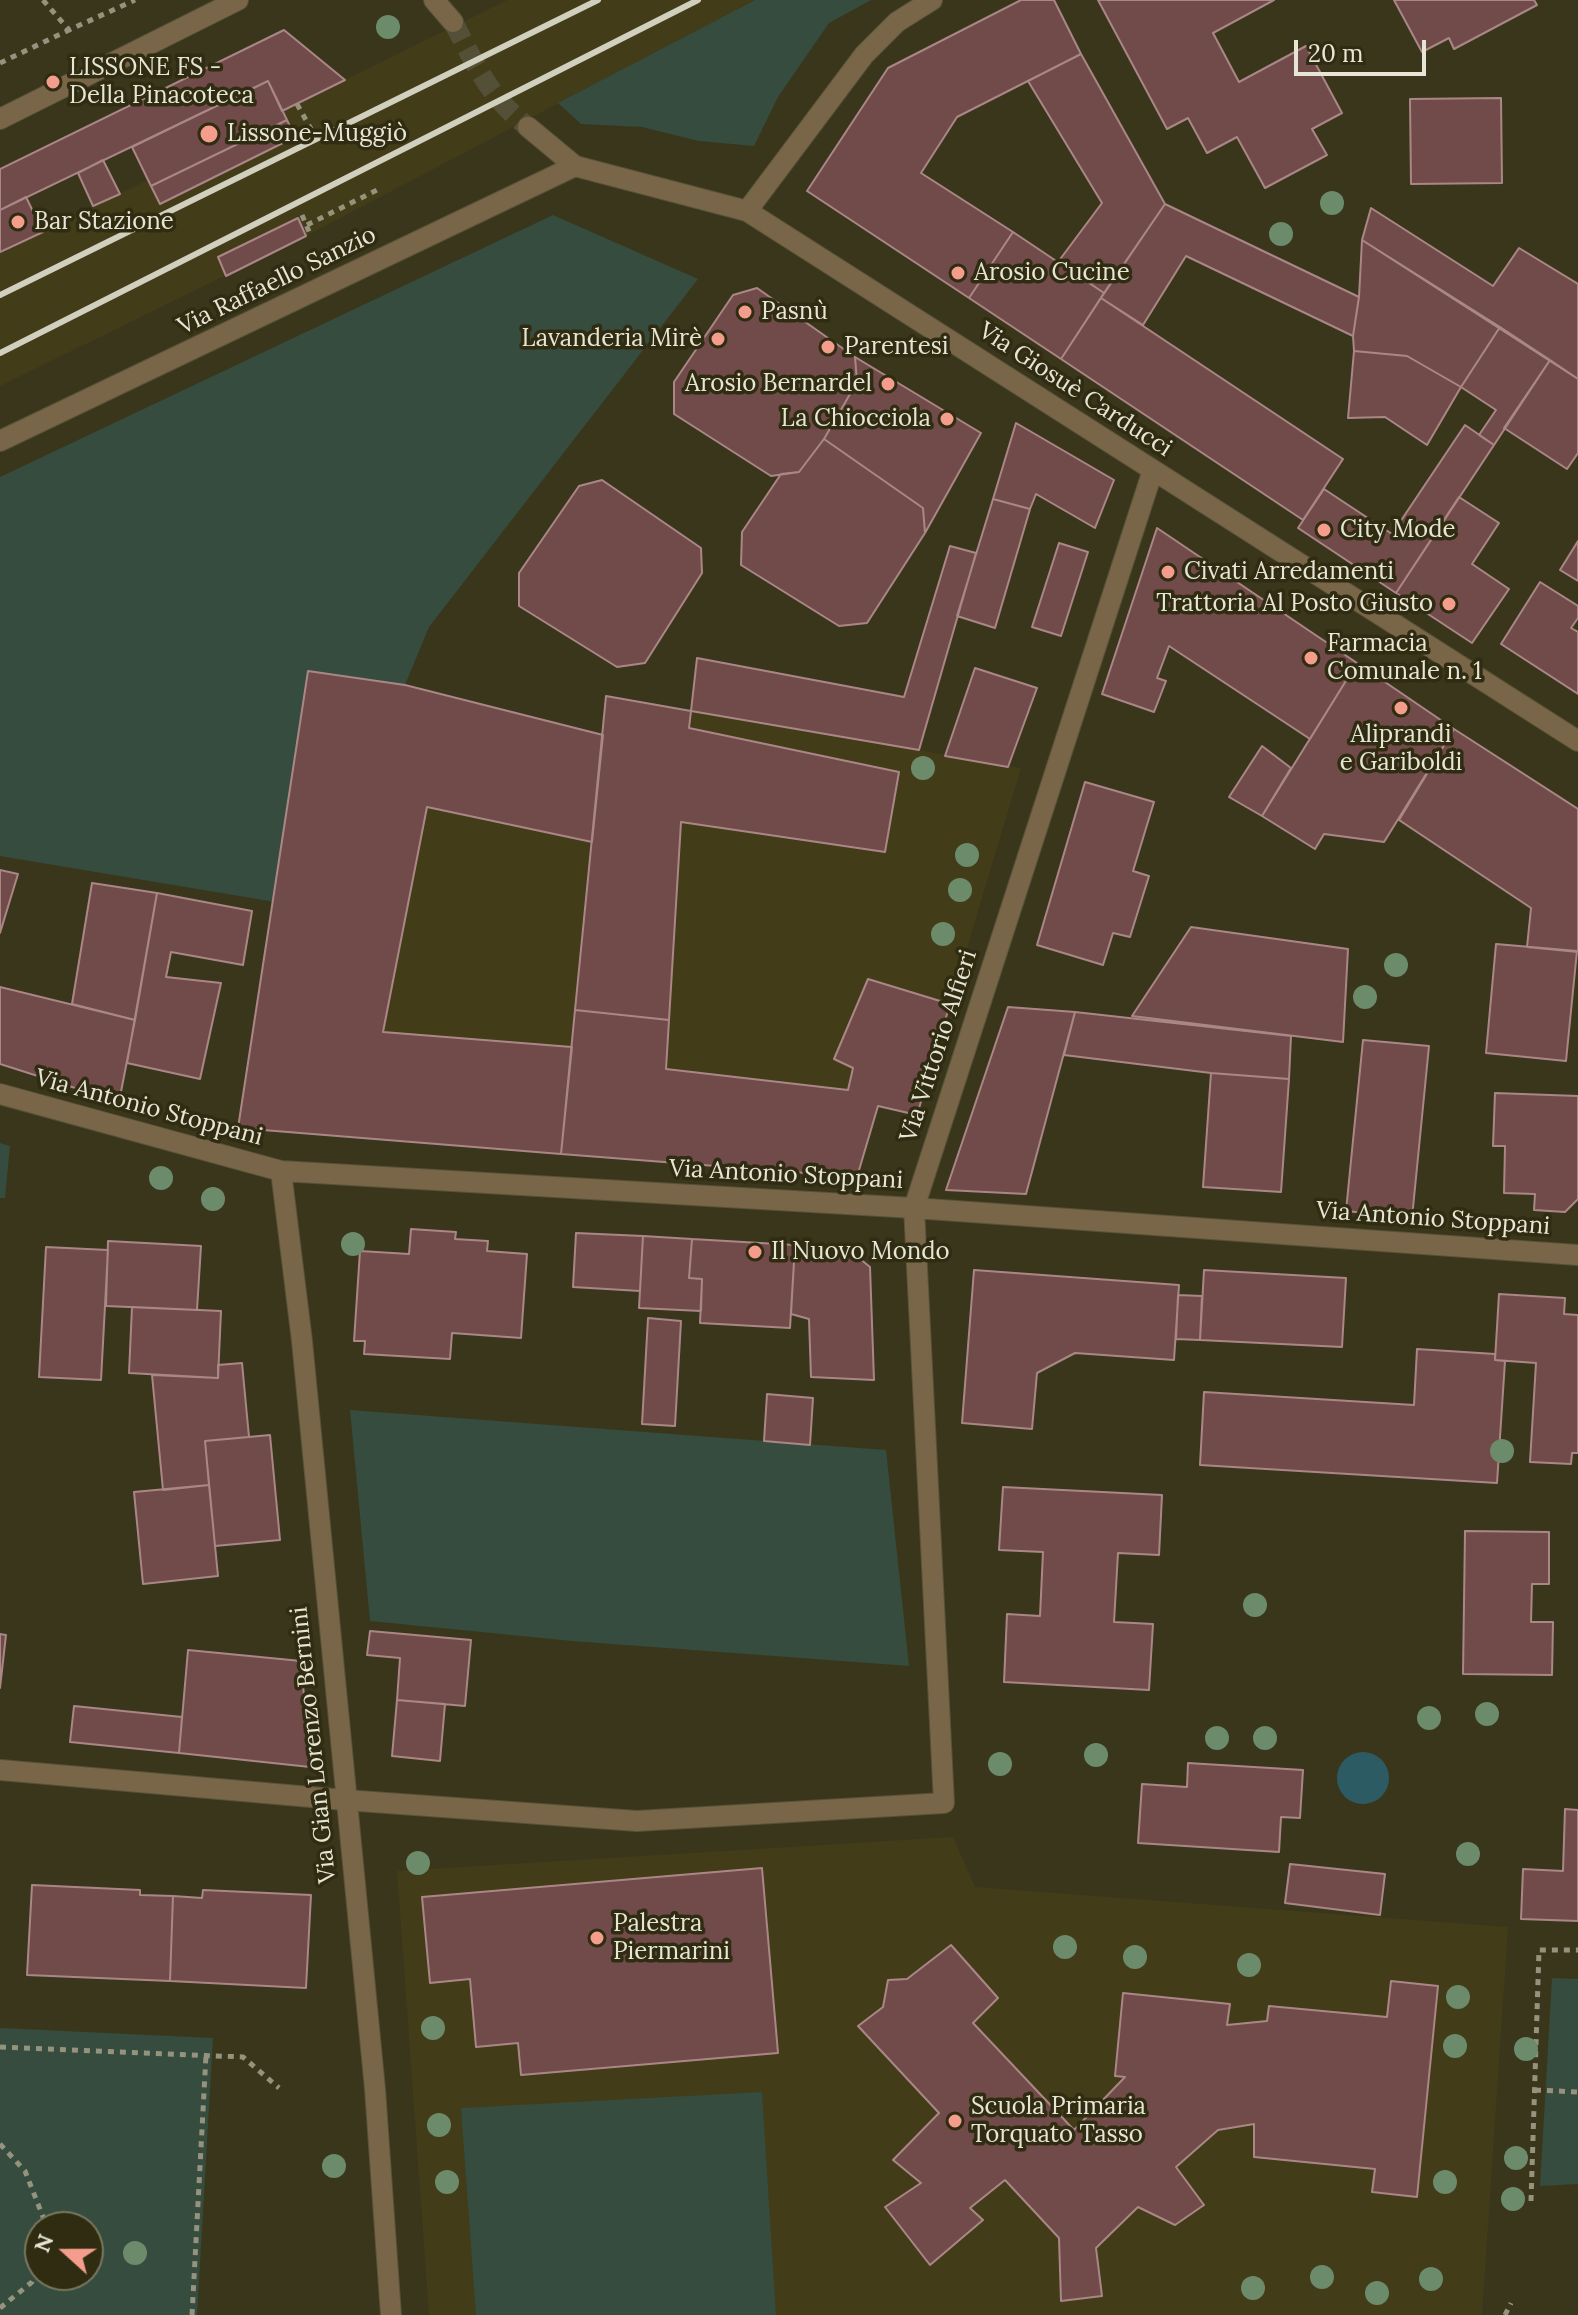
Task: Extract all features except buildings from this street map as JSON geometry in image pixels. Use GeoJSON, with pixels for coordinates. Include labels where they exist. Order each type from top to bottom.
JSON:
{"type":"FeatureCollection","features":[{"type":"Feature","properties":{"kind":"street"},"geometry":{"type":"LineString","coordinates":[[0,119],[238,0]]}},
{"type":"Feature","properties":{"kind":"street"},"geometry":{"type":"LineString","coordinates":[[434,0],[453,22]]}},
{"type":"Feature","properties":{"kind":"street"},"geometry":{"type":"LineString","coordinates":[[747,211],[864,55],[897,22],[932,0]]}},
{"type":"Feature","properties":{"kind":"street","name":"Via Giosuè Carducci"},"geometry":{"type":"LineString","coordinates":[[528,127],[575,166],[747,211],[1578,741]]}},
{"type":"Feature","properties":{"kind":"street","name":"Via Raffaello Sanzio"},"geometry":{"type":"LineString","coordinates":[[0,441],[575,166]]}},
{"type":"Feature","properties":{"kind":"street","name":"Via Vittorio Alfieri"},"geometry":{"type":"LineString","coordinates":[[345,1800],[637,1821],[944,1803],[914,1208],[1153,470]]}},
{"type":"Feature","properties":{"kind":"street","name":"Via Antonio Stoppani"},"geometry":{"type":"LineString","coordinates":[[0,1094],[281,1171],[914,1208],[1578,1255]]}},
{"type":"Feature","properties":{"kind":"street","name":"Via Gian Lorenzo Bernini"},"geometry":{"type":"LineString","coordinates":[[281,1171],[302,1341],[375,2089],[391,2315]]}},
{"type":"Feature","properties":{"kind":"street"},"geometry":{"type":"LineString","coordinates":[[0,1770],[345,1800]]}},
{"type":"Feature","properties":{"kind":"path"},"geometry":{"type":"LineString","coordinates":[[43,0],[69,30]]}},
{"type":"Feature","properties":{"kind":"path"},"geometry":{"type":"LineString","coordinates":[[0,63],[135,0]]}},
{"type":"Feature","properties":{"kind":"path"},"geometry":{"type":"LineString","coordinates":[[297,104],[311,129]]}},
{"type":"Feature","properties":{"kind":"path"},"geometry":{"type":"LineString","coordinates":[[307,225],[379,189]]}},
{"type":"Feature","properties":{"kind":"path"},"geometry":{"type":"LineString","coordinates":[[302,215],[310,234]]}},
{"type":"Feature","properties":{"kind":"path"},"geometry":{"type":"LineString","coordinates":[[1531,2201],[1539,1950],[1578,1950]]}},
{"type":"Feature","properties":{"kind":"path"},"geometry":{"type":"LineString","coordinates":[[0,2047],[243,2057],[279,2088]]}},
{"type":"Feature","properties":{"kind":"path"},"geometry":{"type":"LineString","coordinates":[[192,2315],[206,2055]]}},
{"type":"Feature","properties":{"kind":"path"},"geometry":{"type":"LineString","coordinates":[[1535,2090],[1578,2092]]}},
{"type":"Feature","properties":{"kind":"path"},"geometry":{"type":"LineString","coordinates":[[0,2144],[25,2171],[41,2211]]}},
{"type":"Feature","properties":{"kind":"path"},"geometry":{"type":"LineString","coordinates":[[0,2308],[24,2288]]}},
{"type":"Feature","properties":{"kind":"path"},"geometry":{"type":"LineString","coordinates":[[1505,2315],[1511,2303]]}},
{"type":"Feature","properties":{"kind":"shaded area"},"geometry":{"type":"Polygon","coordinates":[[[507,0],[755,0],[306,236],[0,386],[0,252],[148,180],[151,186],[286,120],[282,111],[507,0]]]}},
{"type":"Feature","properties":{"kind":"shaded area"},"geometry":{"type":"Polygon","coordinates":[[[405,685],[602,734],[606,696],[1021,768],[917,1115],[878,1106],[857,1177],[238,1128],[405,685]]]}},
{"type":"Feature","properties":{"kind":"shaded area","name":"Scuola Primaria Torquato Tasso"},"geometry":{"type":"Polygon","coordinates":[[[953,1837],[975,1887],[1508,1927],[1482,2315],[429,2315],[397,1871],[953,1837]]]}},
{"type":"Feature","properties":{"kind":"green space"},"geometry":{"type":"Polygon","coordinates":[[[755,0],[871,0],[829,23],[778,97],[754,146],[699,141],[642,127],[581,124],[558,103],[755,0]]]}},
{"type":"Feature","properties":{"kind":"green space"},"geometry":{"type":"Polygon","coordinates":[[[553,215],[698,279],[429,627],[405,685],[275,902],[0,856],[0,477],[553,215]]]}},
{"type":"Feature","properties":{"kind":"green space"},"geometry":{"type":"Polygon","coordinates":[[[0,1143],[10,1146],[5,1198],[0,1198],[0,1143]]]}},
{"type":"Feature","properties":{"kind":"green space"},"geometry":{"type":"Polygon","coordinates":[[[350,1410],[886,1450],[909,1666],[572,1641],[370,1621],[350,1410]]]}},
{"type":"Feature","properties":{"kind":"green space"},"geometry":{"type":"Polygon","coordinates":[[[1552,1978],[1578,1979],[1578,2184],[1540,2186],[1552,1978]]]}},
{"type":"Feature","properties":{"kind":"green space"},"geometry":{"type":"Polygon","coordinates":[[[0,2028],[213,2038],[197,2315],[0,2315],[0,2028]]]}},
{"type":"Feature","properties":{"kind":"green space"},"geometry":{"type":"Polygon","coordinates":[[[762,2092],[776,2315],[476,2315],[461,2108],[762,2092]]]}},
{"type":"Feature","properties":{"kind":"water"},"geometry":{"type":"Polygon","coordinates":[[[1363,1752],[1381,1760],[1389,1778],[1381,1796],[1363,1804],[1345,1796],[1337,1778],[1345,1760],[1363,1752]]]}},
{"type":"Feature","properties":{"kind":"tunnel"},"geometry":{"type":"LineString","coordinates":[[453,22],[493,91],[528,127]]}},
{"type":"Feature","properties":{"kind":"railway"},"geometry":{"type":"LineString","coordinates":[[0,295],[598,0]]}},
{"type":"Feature","properties":{"kind":"railway"},"geometry":{"type":"LineString","coordinates":[[0,353],[698,0]]}},
{"type":"Feature","properties":{"kind":"place","name":"LISSONE FS - Della Pinacoteca"},"geometry":{"type":"Point","coordinates":[53,82]}},
{"type":"Feature","properties":{"kind":"place","name":"Lissone-Muggiò"},"geometry":{"type":"Point","coordinates":[209,134]}},
{"type":"Feature","properties":{"kind":"place","name":"Bar Stazione"},"geometry":{"type":"Point","coordinates":[18,222]}},
{"type":"Feature","properties":{"kind":"place","name":"Arosio Cucine"},"geometry":{"type":"Point","coordinates":[958,273]}},
{"type":"Feature","properties":{"kind":"place","name":"Pasnù"},"geometry":{"type":"Point","coordinates":[745,312]}},
{"type":"Feature","properties":{"kind":"place","name":"Lavanderia Mirè"},"geometry":{"type":"Point","coordinates":[718,339]}},
{"type":"Feature","properties":{"kind":"place","name":"Parentesi"},"geometry":{"type":"Point","coordinates":[828,347]}},
{"type":"Feature","properties":{"kind":"place","name":"Arosio Bernardel"},"geometry":{"type":"Point","coordinates":[888,384]}},
{"type":"Feature","properties":{"kind":"place","name":"La Chiocciola"},"geometry":{"type":"Point","coordinates":[947,419]}},
{"type":"Feature","properties":{"kind":"place","name":"City Mode"},"geometry":{"type":"Point","coordinates":[1324,530]}},
{"type":"Feature","properties":{"kind":"place","name":"Civati Arredamenti"},"geometry":{"type":"Point","coordinates":[1168,572]}},
{"type":"Feature","properties":{"kind":"place","name":"Trattoria Al Posto Giusto"},"geometry":{"type":"Point","coordinates":[1449,604]}},
{"type":"Feature","properties":{"kind":"place","name":"Farmacia Comunale n. 1"},"geometry":{"type":"Point","coordinates":[1311,658]}},
{"type":"Feature","properties":{"kind":"place","name":"Aliprandi e Gariboldi"},"geometry":{"type":"Point","coordinates":[1401,708]}},
{"type":"Feature","properties":{"kind":"place","name":"Il Nuovo Mondo"},"geometry":{"type":"Point","coordinates":[755,1252]}},
{"type":"Feature","properties":{"kind":"place","name":"Palestra Piermarini"},"geometry":{"type":"Point","coordinates":[597,1938]}},
{"type":"Feature","properties":{"kind":"place","name":"Scuola Primaria Torquato Tasso"},"geometry":{"type":"Point","coordinates":[955,2121]}}]}
